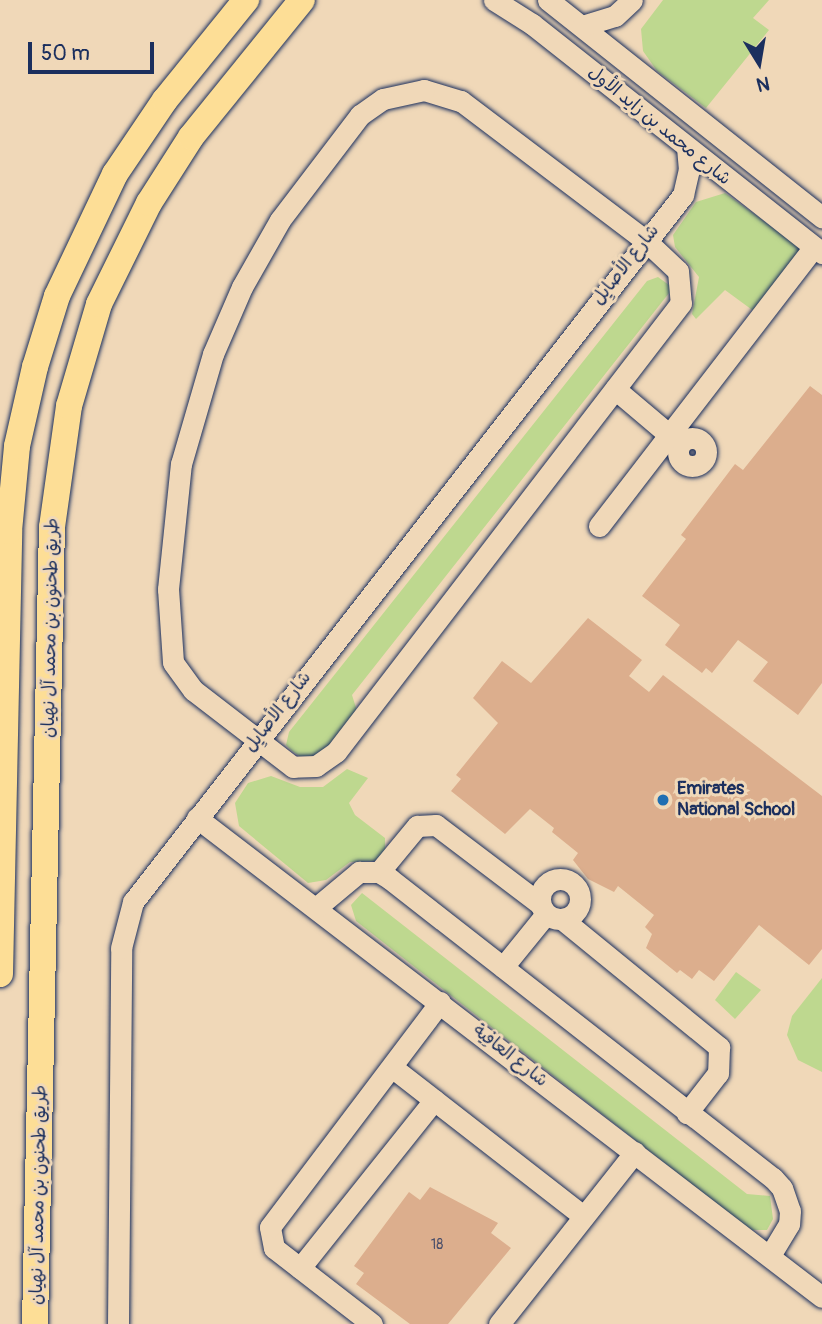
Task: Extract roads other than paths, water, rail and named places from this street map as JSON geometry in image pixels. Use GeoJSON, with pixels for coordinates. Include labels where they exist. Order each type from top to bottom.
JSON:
{"type":"FeatureCollection","features":[{"type":"Feature","properties":{"kind":"main road"},"geometry":{"type":"LineString","coordinates":[[0,974],[9,531],[17,446],[35,367],[57,296],[116,174],[165,100],[246,0]]}},
{"type":"Feature","properties":{"kind":"main road","name":"طريق طحنون بن محمد آل نهيان"},"geometry":{"type":"LineString","coordinates":[[35,1324],[52,527],[69,406],[99,304],[149,203],[191,137],[302,0]]}},
{"type":"Feature","properties":{"kind":"street","name":"شارع محمد بن زايد الأول"},"geometry":{"type":"LineString","coordinates":[[494,0],[532,24],[726,180],[818,250]]}},
{"type":"Feature","properties":{"kind":"street","name":"شارع محمد بن زايد الأول"},"geometry":{"type":"LineString","coordinates":[[548,0],[822,216]]}},
{"type":"Feature","properties":{"kind":"street"},"geometry":{"type":"LineString","coordinates":[[582,26],[604,21],[628,5]]}},
{"type":"Feature","properties":{"kind":"street"},"geometry":{"type":"LineString","coordinates":[[622,58],[619,33],[628,5]]}},
{"type":"Feature","properties":{"kind":"street"},"geometry":{"type":"LineString","coordinates":[[437,92],[461,101],[645,240],[678,271],[681,303],[614,389],[336,752],[316,766],[293,766],[193,690],[173,662],[169,589],[174,506],[191,424],[226,320],[267,242],[318,169],[371,106],[397,93],[437,92]]}},
{"type":"Feature","properties":{"kind":"street"},"geometry":{"type":"LineString","coordinates":[[687,148],[687,190],[726,180]]}},
{"type":"Feature","properties":{"kind":"street","name":"شارع الأصايِل"},"geometry":{"type":"LineString","coordinates":[[118,1324],[121,948],[125,924],[146,880],[645,240],[687,190]]}},
{"type":"Feature","properties":{"kind":"street"},"geometry":{"type":"LineString","coordinates":[[600,526],[675,440],[818,250]]}},
{"type":"Feature","properties":{"kind":"street"},"geometry":{"type":"LineString","coordinates":[[614,389],[675,440]]}},
{"type":"Feature","properties":{"kind":"street","name":"شارع العافِية"},"geometry":{"type":"LineString","coordinates":[[197,818],[317,906],[822,1297]]}},
{"type":"Feature","properties":{"kind":"street"},"geometry":{"type":"LineString","coordinates":[[317,906],[350,876],[379,872],[418,826],[436,825],[719,1047],[718,1073],[687,1113]]}},
{"type":"Feature","properties":{"kind":"street"},"geometry":{"type":"LineString","coordinates":[[379,872],[782,1188],[788,1199],[789,1224],[770,1256]]}},
{"type":"Feature","properties":{"kind":"street"},"geometry":{"type":"LineString","coordinates":[[503,967],[550,913]]}},
{"type":"Feature","properties":{"kind":"street"},"geometry":{"type":"LineString","coordinates":[[372,1324],[274,1248],[270,1227],[393,1068],[440,1002]]}},
{"type":"Feature","properties":{"kind":"street"},"geometry":{"type":"LineString","coordinates":[[393,1068],[583,1216]]}},
{"type":"Feature","properties":{"kind":"street"},"geometry":{"type":"LineString","coordinates":[[300,1268],[433,1100]]}},
{"type":"Feature","properties":{"kind":"street"},"geometry":{"type":"LineString","coordinates":[[499,1324],[635,1152]]}},
{"type":"Feature","properties":{"kind":"place","name":"Emirates National School"},"geometry":{"type":"Point","coordinates":[663,800]}}]}
